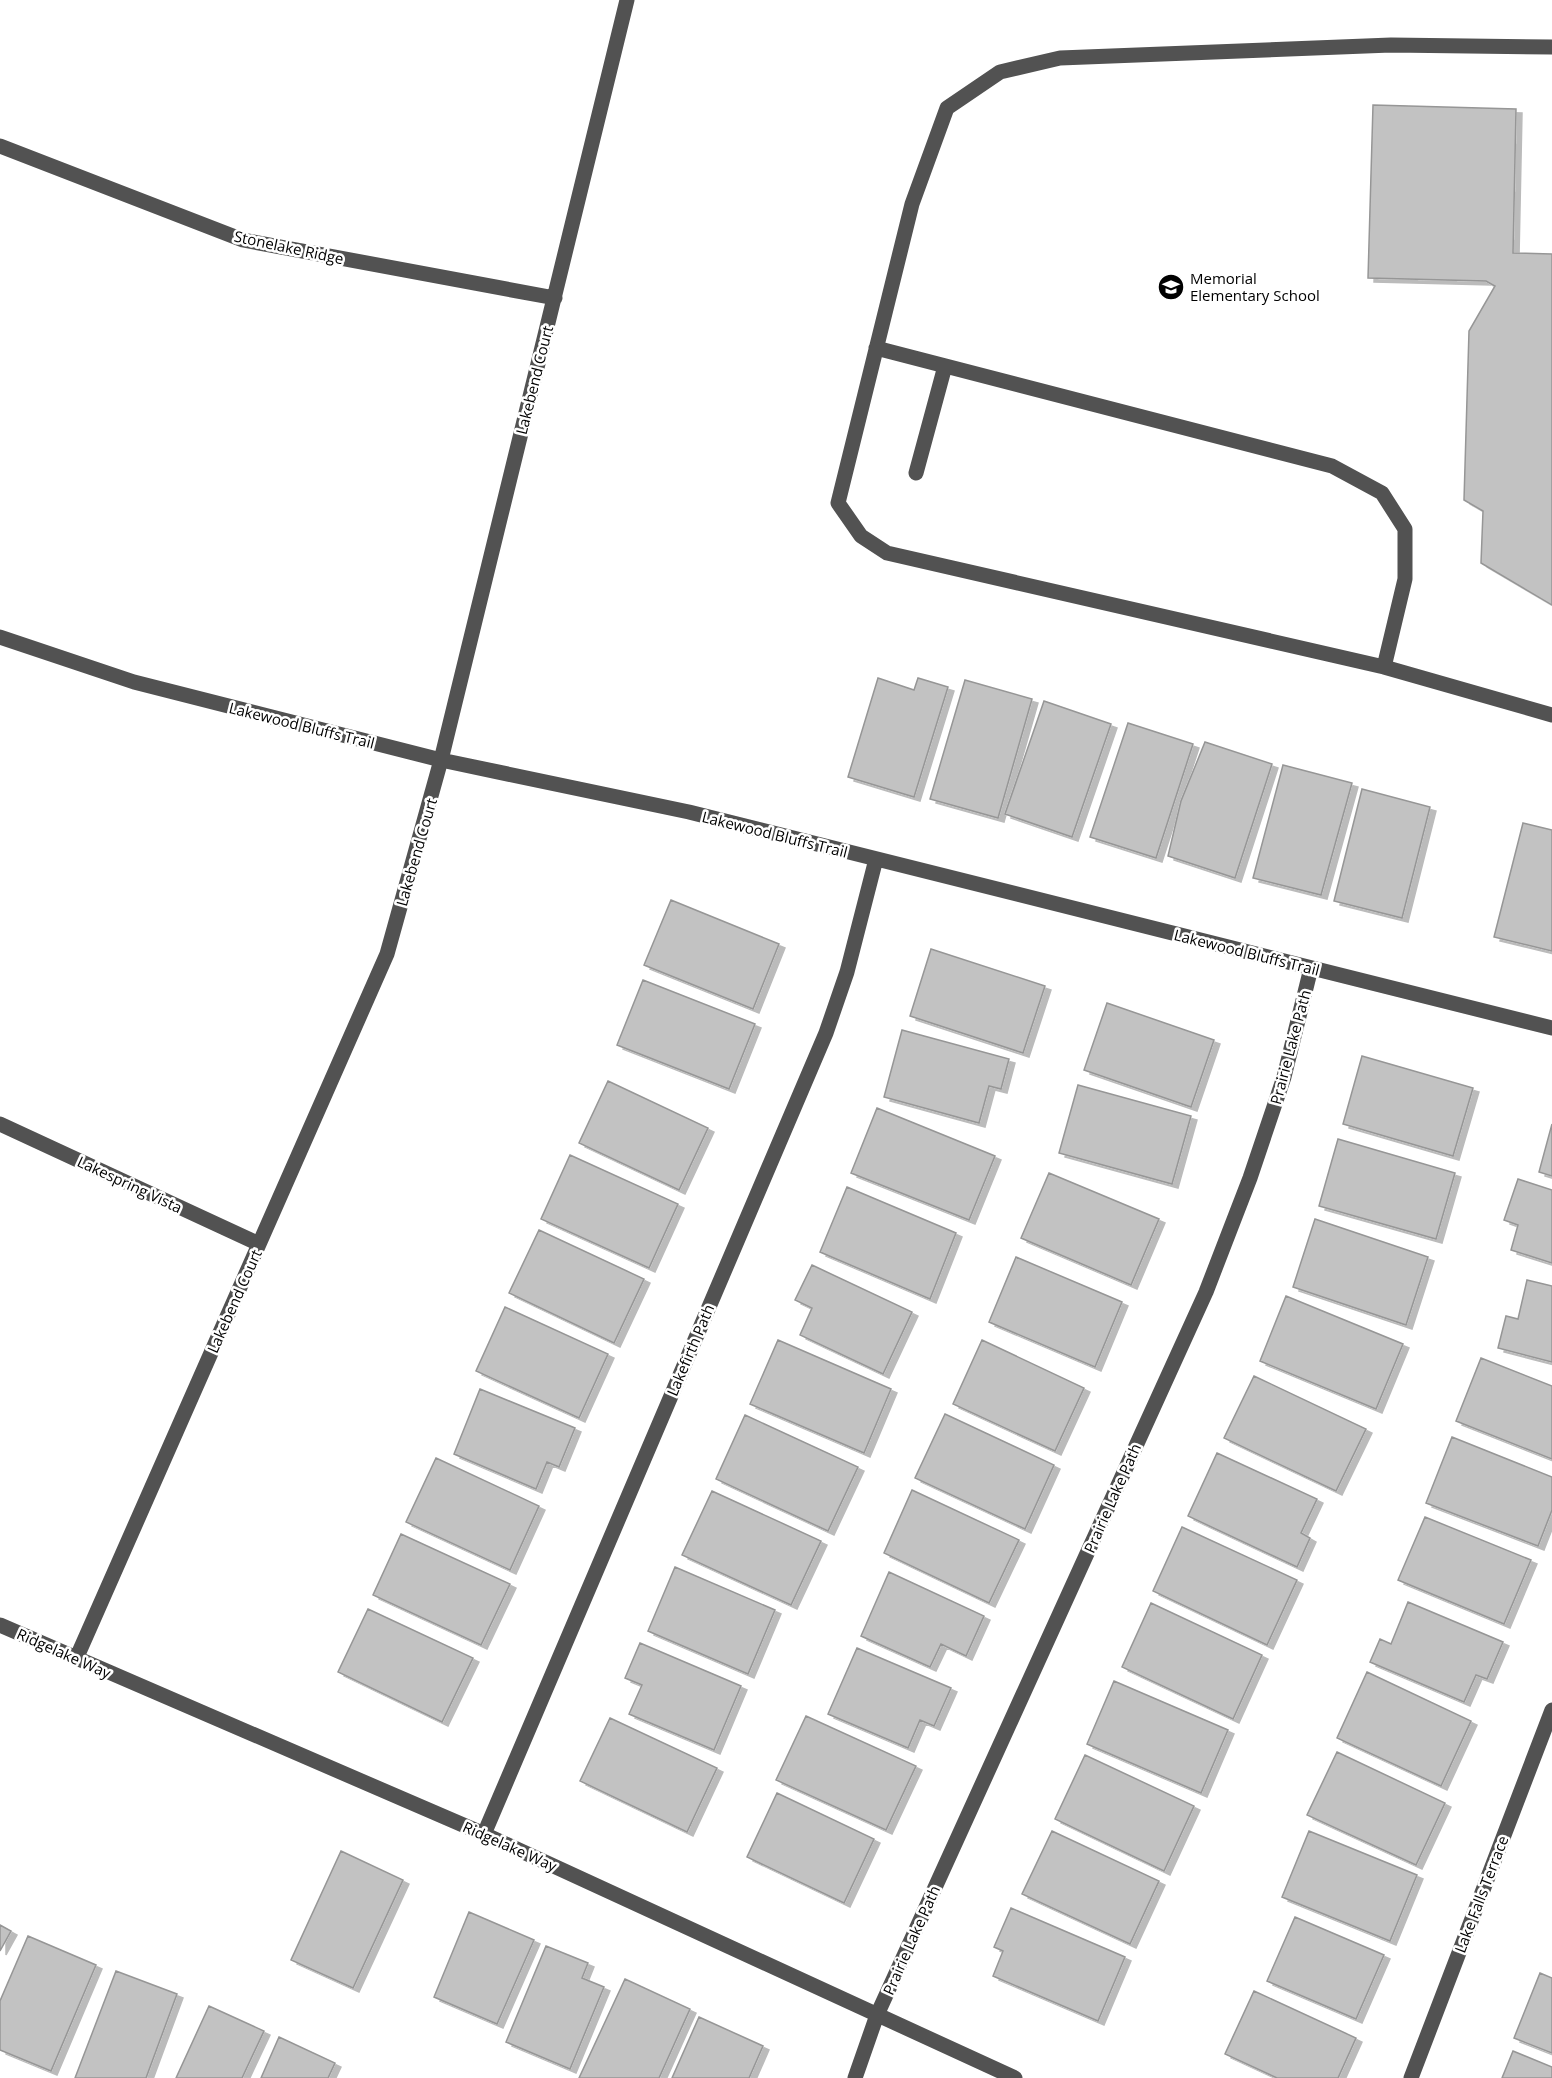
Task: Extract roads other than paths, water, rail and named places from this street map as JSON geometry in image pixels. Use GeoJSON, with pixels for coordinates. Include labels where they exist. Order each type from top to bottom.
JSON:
{"type":"FeatureCollection","features":[{"type":"Feature","properties":{"kind":"street","name":"Lakebend Court"},"geometry":{"type":"LineString","coordinates":[[76,1659],[387,954],[441,760],[627,0]]}},
{"type":"Feature","properties":{"kind":"street"},"geometry":{"type":"LineString","coordinates":[[1552,47],[1391,45],[1060,58],[1000,72],[947,108],[912,204],[838,503],[861,536],[887,553],[1384,667],[1552,715]]}},
{"type":"Feature","properties":{"kind":"street","name":"Stonelake Ridge"},"geometry":{"type":"LineString","coordinates":[[0,146],[243,240],[555,298]]}},
{"type":"Feature","properties":{"kind":"street"},"geometry":{"type":"LineString","coordinates":[[876,348],[1332,466],[1382,493],[1405,529],[1405,579],[1384,667]]}},
{"type":"Feature","properties":{"kind":"street"},"geometry":{"type":"LineString","coordinates":[[916,473],[945,366]]}},
{"type":"Feature","properties":{"kind":"street","name":"Lakewood Bluffs Trail"},"geometry":{"type":"LineString","coordinates":[[0,637],[135,682],[441,760],[689,812],[1552,1028]]}},
{"type":"Feature","properties":{"kind":"street","name":"Lakefirth Path"},"geometry":{"type":"LineString","coordinates":[[484,1834],[826,1033],[847,972],[876,859]]}},
{"type":"Feature","properties":{"kind":"street","name":"Prairie Lake Path"},"geometry":{"type":"LineString","coordinates":[[855,2078],[877,2015],[1206,1292],[1250,1178],[1284,1077],[1311,968]]}},
{"type":"Feature","properties":{"kind":"street","name":"Lakespring Vista"},"geometry":{"type":"LineString","coordinates":[[0,1124],[259,1244]]}},
{"type":"Feature","properties":{"kind":"street","name":"Ridgelake Way"},"geometry":{"type":"LineString","coordinates":[[0,1625],[484,1834],[1015,2078]]}},
{"type":"Feature","properties":{"kind":"street","name":"Lake Falls Terrace"},"geometry":{"type":"LineString","coordinates":[[1411,2078],[1552,1710]]}},
{"type":"Feature","properties":{"kind":"place","name":"Memorial Elementary School"},"geometry":{"type":"Point","coordinates":[1171,287]}}]}
